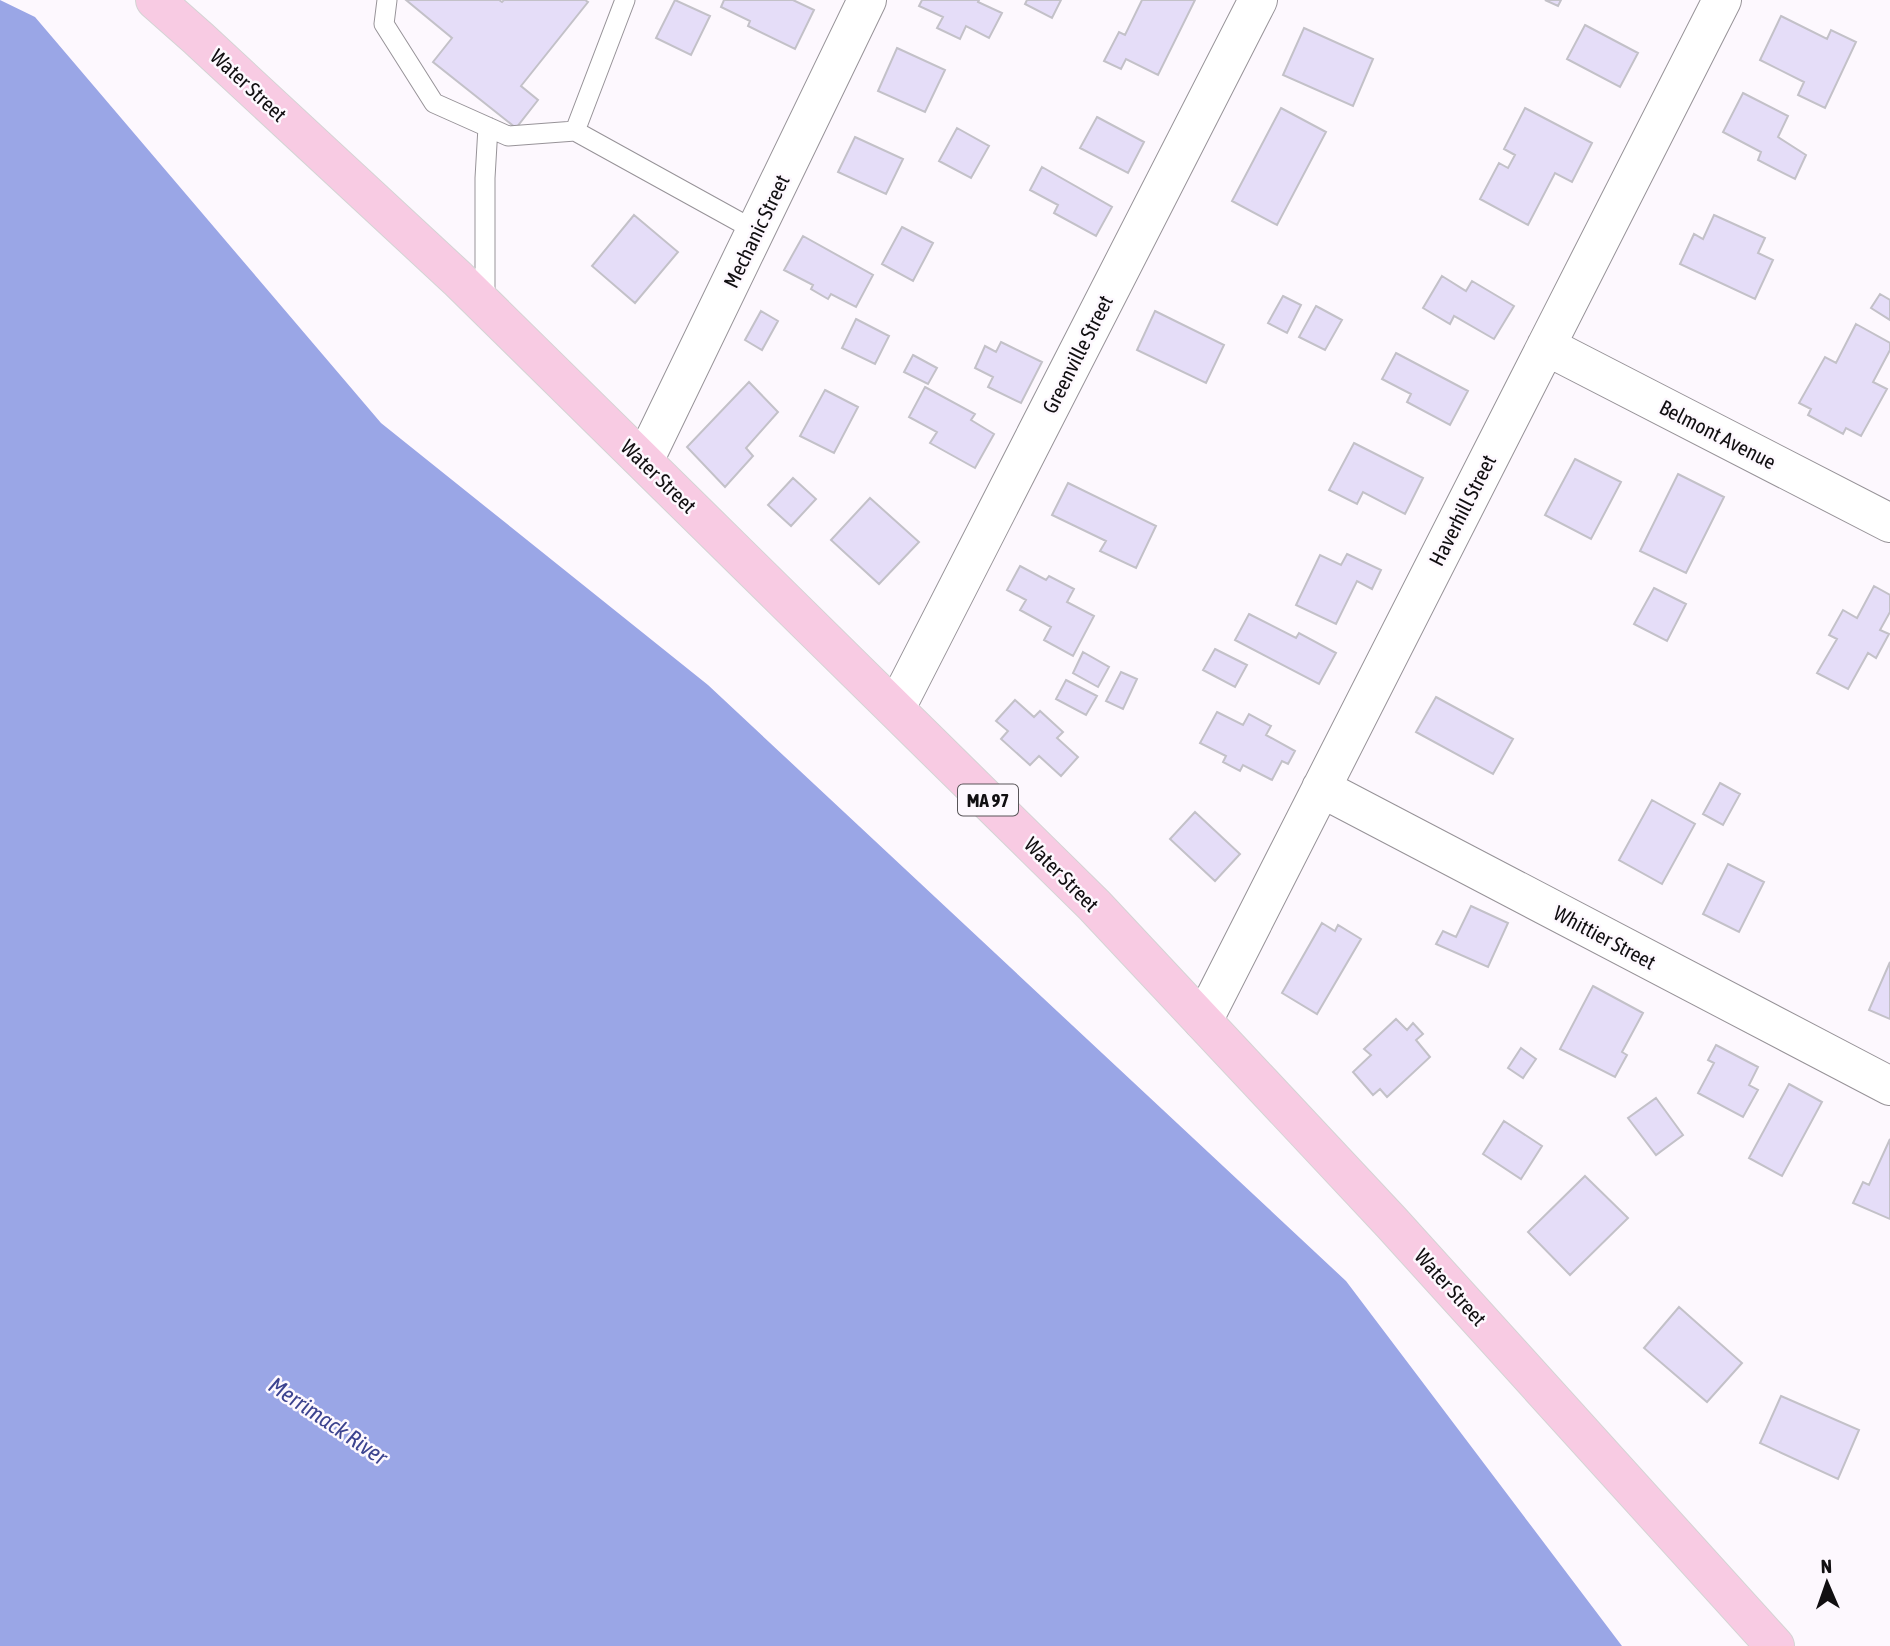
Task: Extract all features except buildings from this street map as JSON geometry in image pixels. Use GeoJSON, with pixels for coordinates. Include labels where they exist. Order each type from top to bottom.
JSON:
{"type":"FeatureCollection","features":[{"type":"Feature","properties":{"kind":"main road","name":"Water Street"},"geometry":{"type":"LineString","coordinates":[[155,0],[485,306],[1094,905],[1391,1222],[1775,1646]]}},
{"type":"Feature","properties":{"kind":"street","name":"Mechanic Street"},"geometry":{"type":"LineString","coordinates":[[644,461],[867,0]]}},
{"type":"Feature","properties":{"kind":"street","name":"Greenville Street"},"geometry":{"type":"LineString","coordinates":[[896,709],[1258,0]]}},
{"type":"Feature","properties":{"kind":"street","name":"Haverhill Street"},"geometry":{"type":"LineString","coordinates":[[1203,1021],[1722,0]]}},
{"type":"Feature","properties":{"kind":"street","name":"Belmont Avenue"},"geometry":{"type":"LineString","coordinates":[[1546,346],[1890,523]]}},
{"type":"Feature","properties":{"kind":"street","name":"Whittier Street"},"geometry":{"type":"LineString","coordinates":[[1321,788],[1890,1086]]}},
{"type":"Feature","properties":{"kind":"lane"},"geometry":{"type":"LineString","coordinates":[[387,0],[384,24],[434,103],[508,136],[575,131],[756,231]]}},
{"type":"Feature","properties":{"kind":"lane"},"geometry":{"type":"LineString","coordinates":[[575,131],[625,0]]}},
{"type":"Feature","properties":{"kind":"lane"},"geometry":{"type":"LineString","coordinates":[[485,306],[485,178],[488,127]]}},
{"type":"Feature","properties":{"kind":"water","name":"Merrimack River"},"geometry":{"type":"Polygon","coordinates":[[[0,0],[35,17],[381,423],[708,685],[1346,1281],[1622,1646],[0,1646],[0,0]]]}}]}
